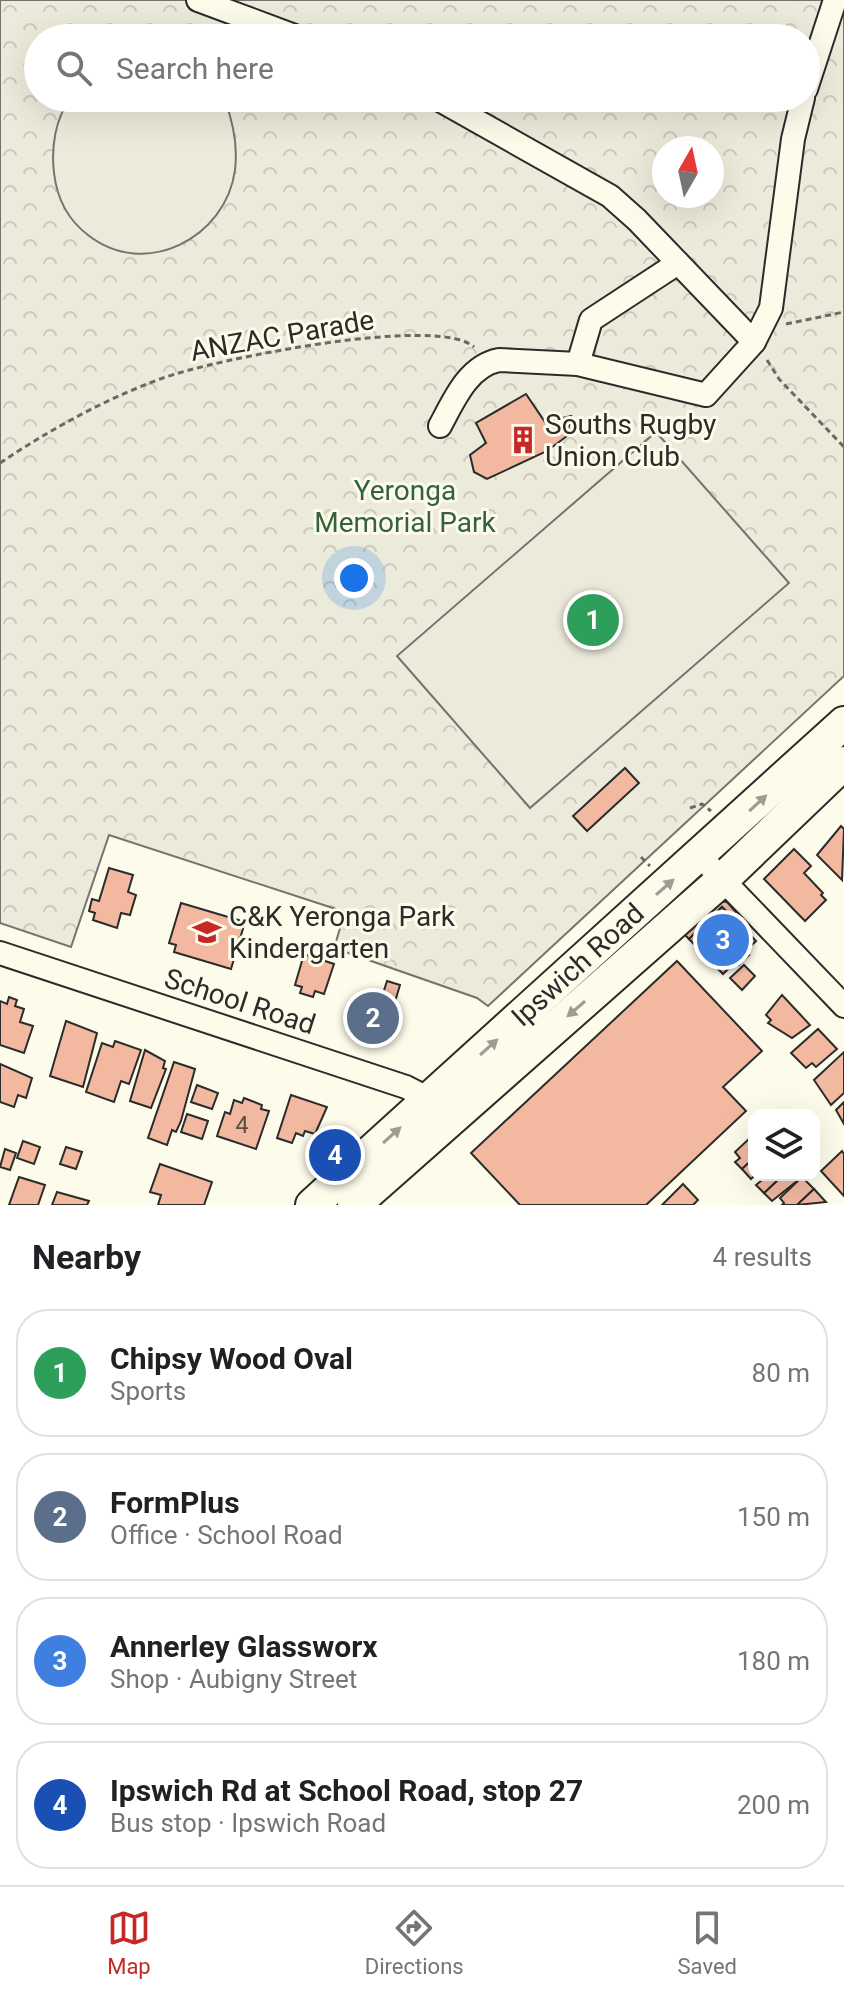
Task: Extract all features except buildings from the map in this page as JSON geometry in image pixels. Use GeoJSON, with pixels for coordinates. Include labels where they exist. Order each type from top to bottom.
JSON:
{"type":"FeatureCollection","features":[{"type":"Feature","properties":{"kind":"highway","name":"Ipswich Road"},"geometry":{"type":"LineString","coordinates":[[354,1205],[445,1107],[700,856],[844,723]]}},
{"type":"Feature","properties":{"kind":"highway","name":"Ipswich Road"},"geometry":{"type":"LineString","coordinates":[[312,1205],[445,1107],[722,880],[844,763]]}},
{"type":"Feature","properties":{"kind":"street"},"geometry":{"type":"LineString","coordinates":[[198,0],[262,24]]}},
{"type":"Feature","properties":{"kind":"street"},"geometry":{"type":"LineString","coordinates":[[820,46],[835,0]]}},
{"type":"Feature","properties":{"kind":"street"},"geometry":{"type":"LineString","coordinates":[[461,112],[610,196],[761,342]]}},
{"type":"Feature","properties":{"kind":"street"},"geometry":{"type":"LineString","coordinates":[[440,426],[465,382],[487,362],[578,364],[706,395],[761,342],[774,293],[793,139],[800,112]]}},
{"type":"Feature","properties":{"kind":"street"},"geometry":{"type":"LineString","coordinates":[[578,364],[591,320],[678,263]]}},
{"type":"Feature","properties":{"kind":"street"},"geometry":{"type":"LineString","coordinates":[[700,856],[844,1006]]}},
{"type":"Feature","properties":{"kind":"street","name":"School Road"},"geometry":{"type":"LineString","coordinates":[[0,953],[406,1087],[445,1107]]}},
{"type":"Feature","properties":{"kind":"path"},"geometry":{"type":"LineString","coordinates":[[844,312],[761,342],[779,379],[844,447]]}},
{"type":"Feature","properties":{"kind":"path","name":"ANZAC Parade"},"geometry":{"type":"LineString","coordinates":[[0,463],[105,402],[165,377],[229,359],[390,337],[441,334],[471,344],[487,362]]}},
{"type":"Feature","properties":{"kind":"path"},"geometry":{"type":"LineString","coordinates":[[690,808],[705,805]]}},
{"type":"Feature","properties":{"kind":"path"},"geometry":{"type":"LineString","coordinates":[[641,857],[653,869]]}},
{"type":"Feature","properties":{"kind":"green space","name":"Yeronga Memorial Park"},"geometry":{"type":"Polygon","coordinates":[[[0,0],[844,0],[844,676],[488,1006],[477,998],[334,948],[345,912],[109,835],[71,947],[0,923],[0,0]]]}},
{"type":"Feature","properties":{"kind":"green space"},"geometry":{"type":"Polygon","coordinates":[[[63,112],[229,112],[236,161],[228,194],[216,215],[200,232],[180,245],[157,252],[134,253],[110,248],[88,235],[75,222],[58,191],[53,154],[63,112]]]}},
{"type":"Feature","properties":{"kind":"green space"},"geometry":{"type":"Polygon","coordinates":[[[656,432],[789,583],[530,808],[397,656],[656,432]]]}},
{"type":"Feature","properties":{"kind":"place","name":"Souths Rugby Union Club"},"geometry":{"type":"Point","coordinates":[523,440]}},
{"type":"Feature","properties":{"kind":"place","name":"Chipsy Wood Oval"},"geometry":{"type":"Point","coordinates":[593,620]}},
{"type":"Feature","properties":{"kind":"place","name":"C&K Yeronga Park Kindergarten"},"geometry":{"type":"Point","coordinates":[207,932]}},
{"type":"Feature","properties":{"kind":"place","name":"Annerley Glassworx"},"geometry":{"type":"Point","coordinates":[723,940]}},
{"type":"Feature","properties":{"kind":"place","name":"FormPlus"},"geometry":{"type":"Point","coordinates":[373,1018]}},
{"type":"Feature","properties":{"kind":"place","name":"Ipswich Rd at School Road, stop 27"},"geometry":{"type":"Point","coordinates":[335,1155]}}]}
